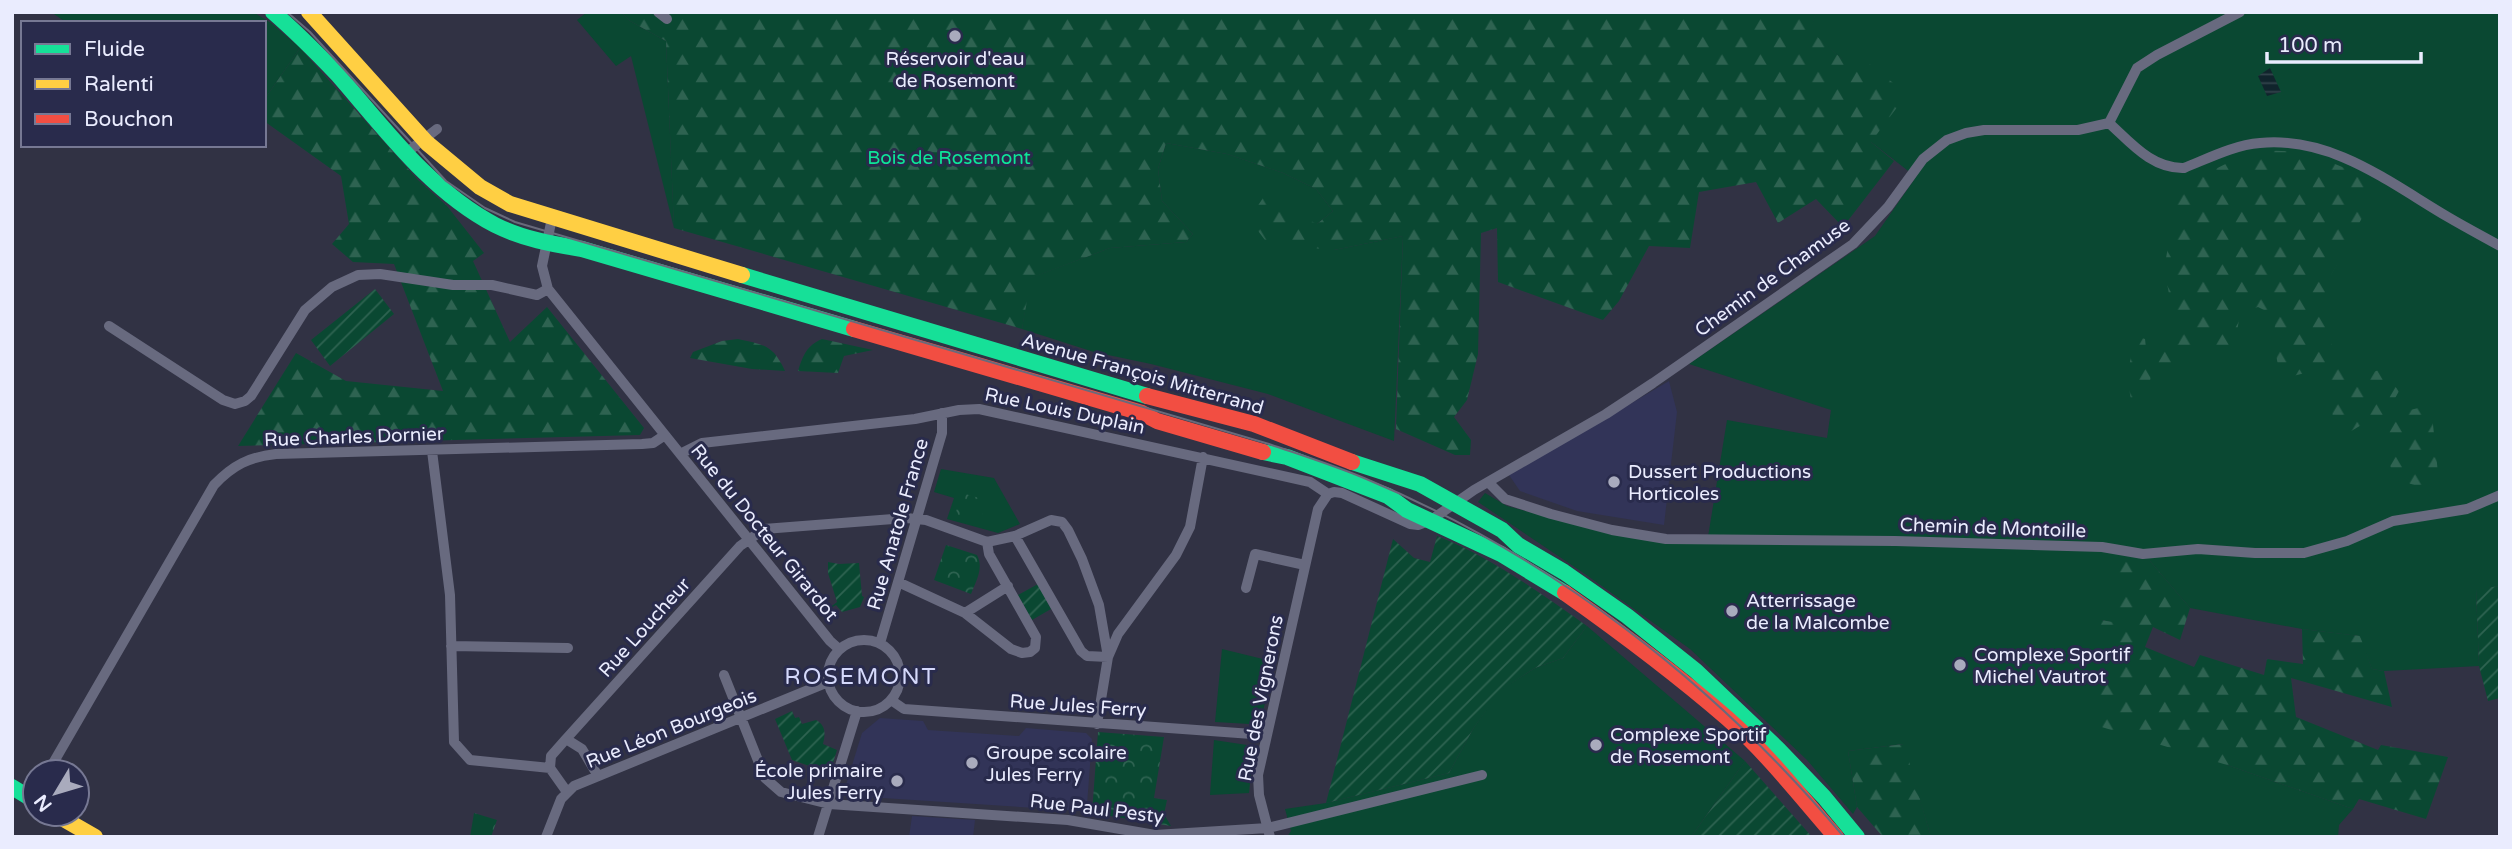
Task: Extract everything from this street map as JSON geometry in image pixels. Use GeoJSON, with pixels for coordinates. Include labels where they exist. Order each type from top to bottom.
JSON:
{"type":"FeatureCollection","features":[{"type":"Feature","properties":{"kind":"main road","name":"Avenue François Mitterrand"},"geometry":{"type":"LineString","coordinates":[[273,12],[307,42],[435,185],[486,221],[545,244],[583,249],[1142,413],[1157,421],[1234,445],[1287,457],[1378,492],[1407,510],[1512,560],[1554,585],[1623,634],[1728,719],[1836,837]]}},
{"type":"Feature","properties":{"kind":"main road","name":"Avenue François Mitterrand"},"geometry":{"type":"LineString","coordinates":[[309,12],[446,162],[491,195],[530,212],[1138,395],[1184,404],[1254,424],[1369,469],[1420,484],[1502,530],[1518,545],[1564,572],[1627,616],[1696,671],[1778,749],[1824,797],[1857,837]]}},
{"type":"Feature","properties":{"kind":"main road"},"geometry":{"type":"LineString","coordinates":[[79,828],[95,837]]}},
{"type":"Feature","properties":{"kind":"street"},"geometry":{"type":"LineString","coordinates":[[2240,12],[2137,68],[2109,123],[2144,155],[2166,167],[2184,168],[2239,147],[2264,142],[2293,144],[2349,159],[2395,182],[2447,217],[2500,246]]}},
{"type":"Feature","properties":{"kind":"street","name":"Chemin de Chamuse"},"geometry":{"type":"LineString","coordinates":[[1431,520],[1488,482],[1606,414],[1853,244],[1888,207],[1923,159],[1947,140],[1984,130],[2078,130],[2109,123]]}},
{"type":"Feature","properties":{"kind":"street"},"geometry":{"type":"LineString","coordinates":[[406,153],[437,129]]}},
{"type":"Feature","properties":{"kind":"street"},"geometry":{"type":"LineString","coordinates":[[109,326],[223,400],[235,404],[251,396],[305,310],[332,287],[358,275],[380,274],[453,285],[492,285],[537,295],[548,289],[542,266],[552,218]]}},
{"type":"Feature","properties":{"kind":"street","name":"Rue du Docteur Girardot"},"geometry":{"type":"LineString","coordinates":[[548,289],[839,649]]}},
{"type":"Feature","properties":{"kind":"street","name":"Rue Louis Duplain"},"geometry":{"type":"LineString","coordinates":[[680,454],[702,443],[979,409],[1310,482],[1328,494],[1342,493],[1410,524],[1418,525],[1431,520]]}},
{"type":"Feature","properties":{"kind":"street","name":"Rue Anatole France"},"geometry":{"type":"LineString","coordinates":[[880,643],[942,433],[942,414]]}},
{"type":"Feature","properties":{"kind":"street","name":"Rue Charles Dornier"},"geometry":{"type":"LineString","coordinates":[[56,758],[214,485],[237,464],[255,456],[310,453],[642,444],[653,443],[665,435]]}},
{"type":"Feature","properties":{"kind":"street"},"geometry":{"type":"LineString","coordinates":[[432,451],[450,596],[454,742],[470,760],[550,768],[567,792],[556,808],[546,837]]}},
{"type":"Feature","properties":{"kind":"street"},"geometry":{"type":"LineString","coordinates":[[1097,724],[1108,657],[1118,634],[1176,555],[1190,527],[1203,457]]}},
{"type":"Feature","properties":{"kind":"street","name":"Chemin de Montoille"},"geometry":{"type":"LineString","coordinates":[[1488,482],[1505,499],[1551,514],[1612,530],[1666,539],[1895,541],[2102,548],[2143,554],[2198,549],[2304,553],[2347,541],[2393,522],[2467,509],[2500,495]]}},
{"type":"Feature","properties":{"kind":"street","name":"Rue des Vignerons"},"geometry":{"type":"LineString","coordinates":[[1269,832],[1259,795],[1258,775],[1318,509],[1328,494]]}},
{"type":"Feature","properties":{"kind":"street"},"geometry":{"type":"LineString","coordinates":[[748,539],[764,529],[918,518],[987,542],[1015,536],[1051,520],[1062,522],[1068,530],[1099,604],[1108,657]]}},
{"type":"Feature","properties":{"kind":"street"},"geometry":{"type":"LineString","coordinates":[[1015,536],[1081,652],[1087,656],[1108,657]]}},
{"type":"Feature","properties":{"kind":"street","name":"Rue Loucheur"},"geometry":{"type":"LineString","coordinates":[[550,768],[552,755],[748,539]]}},
{"type":"Feature","properties":{"kind":"street"},"geometry":{"type":"LineString","coordinates":[[898,582],[965,614],[1011,649],[1022,653],[1030,652],[1035,649],[1037,637],[989,554],[987,542]]}},
{"type":"Feature","properties":{"kind":"street"},"geometry":{"type":"LineString","coordinates":[[1246,588],[1255,554],[1305,565]]}},
{"type":"Feature","properties":{"kind":"street"},"geometry":{"type":"LineString","coordinates":[[965,614],[1008,586]]}},
{"type":"Feature","properties":{"kind":"street"},"geometry":{"type":"LineString","coordinates":[[860,640],[880,643],[894,656],[898,666],[898,687],[891,700],[876,710],[857,712],[838,702],[828,682],[830,664],[839,649],[860,640]]}},
{"type":"Feature","properties":{"kind":"street"},"geometry":{"type":"LineString","coordinates":[[451,646],[568,648]]}},
{"type":"Feature","properties":{"kind":"street","name":"Rue Paul Pesty"},"geometry":{"type":"LineString","coordinates":[[724,675],[765,778],[781,792],[829,803],[1068,820],[1155,835],[1269,832],[1482,775]]}},
{"type":"Feature","properties":{"kind":"street","name":"Rue Léon Bourgeois"},"geometry":{"type":"LineString","coordinates":[[567,792],[598,776],[828,682]]}},
{"type":"Feature","properties":{"kind":"street","name":"Rue Jules Ferry"},"geometry":{"type":"LineString","coordinates":[[891,700],[904,709],[1266,735]]}},
{"type":"Feature","properties":{"kind":"street"},"geometry":{"type":"LineString","coordinates":[[818,837],[857,712]]}},
{"type":"Feature","properties":{"kind":"street"},"geometry":{"type":"LineString","coordinates":[[566,739],[582,749],[598,776]]}},
{"type":"Feature","properties":{"kind":"shaded area"},"geometry":{"type":"Polygon","coordinates":[[[2270,68],[2281,92],[2267,96],[2258,76],[2270,68]]]}},
{"type":"Feature","properties":{"kind":"shaded area"},"geometry":{"type":"Polygon","coordinates":[[[1669,381],[1677,412],[1664,525],[1577,511],[1520,491],[1509,475],[1669,381]]]}},
{"type":"Feature","properties":{"kind":"shaded area","name":"Groupe scolaire Jules Ferry"},"geometry":{"type":"Polygon","coordinates":[[[880,718],[923,721],[928,730],[1019,736],[1026,728],[1086,733],[1092,739],[1087,805],[1083,805],[1082,811],[852,796],[845,788],[862,733],[880,718]]]}},
{"type":"Feature","properties":{"kind":"shaded area"},"geometry":{"type":"Polygon","coordinates":[[[912,816],[975,820],[973,837],[909,837],[912,816]]]}},
{"type":"Feature","properties":{"kind":"green space"},"geometry":{"type":"Polygon","coordinates":[[[51,12],[253,12],[271,23],[300,48],[266,97],[266,21],[64,21],[51,12]]]}},
{"type":"Feature","properties":{"kind":"green space"},"geometry":{"type":"Polygon","coordinates":[[[587,12],[621,12],[630,21],[666,41],[674,228],[631,56],[616,66],[577,20],[587,12]]]}},
{"type":"Feature","properties":{"kind":"green space","name":"Bois de Rosemont"},"geometry":{"type":"Polygon","coordinates":[[[621,12],[1816,12],[1811,31],[1842,59],[1848,47],[1907,94],[1871,142],[1894,161],[1843,227],[1816,199],[1778,223],[1756,182],[1699,192],[1690,248],[1649,246],[1619,301],[1603,320],[1498,282],[1497,228],[1481,233],[1478,354],[1467,400],[1454,417],[1471,440],[1470,455],[1455,455],[1396,429],[1403,236],[1334,250],[1268,244],[1249,219],[1263,198],[1317,224],[1333,211],[1316,189],[1283,173],[1227,154],[1166,143],[1158,169],[1162,201],[1193,234],[1186,242],[1110,248],[1031,278],[1022,329],[674,228],[666,41],[630,21],[621,12]]]}},
{"type":"Feature","properties":{"kind":"green space"},"geometry":{"type":"Polygon","coordinates":[[[1816,12],[2500,12],[2500,586],[2476,590],[2479,666],[2384,671],[2372,669],[2359,636],[2302,629],[2190,608],[2150,561],[2118,624],[2102,620],[2227,765],[2353,809],[2339,825],[2338,837],[1931,837],[1903,744],[1848,751],[1857,807],[1853,814],[1807,760],[1690,649],[1478,502],[1485,493],[1507,506],[1612,534],[1707,543],[1727,420],[1827,438],[1831,410],[1689,364],[1875,236],[1916,177],[1871,142],[1848,48],[1843,60],[1810,31],[1816,12]]]}},
{"type":"Feature","properties":{"kind":"green space"},"geometry":{"type":"Polygon","coordinates":[[[300,48],[418,180],[447,206],[484,253],[473,261],[510,342],[547,307],[644,428],[640,435],[238,446],[296,353],[346,381],[443,391],[394,264],[353,262],[332,244],[349,224],[341,176],[266,122],[266,97],[300,48]]]}},
{"type":"Feature","properties":{"kind":"green space"},"geometry":{"type":"Polygon","coordinates":[[[1166,143],[1227,154],[1283,173],[1316,189],[1333,211],[1317,224],[1334,250],[1403,236],[1394,441],[1268,394],[1094,352],[1022,329],[1030,278],[1110,248],[1186,242],[1193,234],[1162,201],[1158,169],[1166,143]]]}},
{"type":"Feature","properties":{"kind":"green space"},"geometry":{"type":"Polygon","coordinates":[[[2254,150],[2306,152],[2381,183],[2331,275],[2327,314],[2335,363],[2355,378],[2382,369],[2399,391],[2393,402],[2393,414],[2431,405],[2440,493],[2395,479],[2373,418],[2338,439],[2328,395],[2313,371],[2281,379],[2273,341],[2276,316],[2258,307],[2240,313],[2235,345],[2222,351],[2197,348],[2191,362],[2178,368],[2171,384],[2151,376],[2145,404],[2133,406],[2129,371],[2136,336],[2145,339],[2147,357],[2179,343],[2164,269],[2180,182],[2195,179],[2254,150]]]}},
{"type":"Feature","properties":{"kind":"green space"},"geometry":{"type":"Polygon","coordinates":[[[375,289],[394,314],[330,366],[311,340],[375,289]]]}},
{"type":"Feature","properties":{"kind":"green space"},"geometry":{"type":"Polygon","coordinates":[[[738,339],[772,351],[785,371],[752,369],[690,358],[693,352],[722,341],[738,339]]]}},
{"type":"Feature","properties":{"kind":"green space"},"geometry":{"type":"Polygon","coordinates":[[[822,339],[873,350],[844,356],[838,373],[798,371],[806,352],[822,339]]]}},
{"type":"Feature","properties":{"kind":"green space"},"geometry":{"type":"Polygon","coordinates":[[[941,469],[994,478],[1020,524],[998,533],[947,519],[954,498],[934,492],[941,469]]]}},
{"type":"Feature","properties":{"kind":"green space"},"geometry":{"type":"Polygon","coordinates":[[[962,493],[986,500],[980,523],[955,515],[962,493]]]}},
{"type":"Feature","properties":{"kind":"green space"},"geometry":{"type":"Polygon","coordinates":[[[1437,536],[1496,565],[1587,626],[1563,658],[1535,668],[1501,690],[1473,729],[1449,773],[1326,803],[1393,539],[1414,558],[1430,562],[1437,536]]]}},
{"type":"Feature","properties":{"kind":"green space"},"geometry":{"type":"Polygon","coordinates":[[[946,545],[977,555],[979,570],[971,594],[934,580],[946,545]]]}},
{"type":"Feature","properties":{"kind":"green space"},"geometry":{"type":"Polygon","coordinates":[[[2116,560],[2150,561],[2190,608],[2180,640],[2153,627],[2145,647],[2194,667],[2200,655],[2264,675],[2267,659],[2303,664],[2302,629],[2360,636],[2372,669],[2384,671],[2392,707],[2291,678],[2296,717],[2378,750],[2381,745],[2448,757],[2426,819],[2359,799],[2353,809],[2227,765],[2095,725],[2101,620],[2118,623],[2116,560]]]}},
{"type":"Feature","properties":{"kind":"green space"},"geometry":{"type":"Polygon","coordinates":[[[828,562],[859,563],[864,597],[860,607],[842,612],[836,605],[824,612],[837,602],[828,573],[828,562]]]}},
{"type":"Feature","properties":{"kind":"green space"},"geometry":{"type":"Polygon","coordinates":[[[1038,584],[1051,609],[1032,620],[1018,595],[1038,584]]]}},
{"type":"Feature","properties":{"kind":"green space"},"geometry":{"type":"Polygon","coordinates":[[[2500,586],[2500,698],[2488,701],[2479,666],[2476,589],[2500,586]]]}},
{"type":"Feature","properties":{"kind":"green space","name":"Complexe Sportif de Rosemont"},"geometry":{"type":"Polygon","coordinates":[[[1587,626],[1745,761],[1691,837],[1287,837],[1291,831],[1285,809],[1326,803],[1449,773],[1473,729],[1500,690],[1535,668],[1563,658],[1587,626]]]}},
{"type":"Feature","properties":{"kind":"green space"},"geometry":{"type":"Polygon","coordinates":[[[1222,649],[1275,662],[1262,715],[1250,724],[1215,722],[1222,649]]]}},
{"type":"Feature","properties":{"kind":"green space"},"geometry":{"type":"Polygon","coordinates":[[[792,711],[802,724],[816,720],[823,727],[823,744],[837,750],[830,773],[792,760],[775,719],[792,711]]]}},
{"type":"Feature","properties":{"kind":"green space"},"geometry":{"type":"Polygon","coordinates":[[[1098,732],[1164,737],[1154,798],[1167,800],[1164,814],[1171,826],[1092,813],[1098,732]]]}},
{"type":"Feature","properties":{"kind":"green space"},"geometry":{"type":"Polygon","coordinates":[[[1214,740],[1247,745],[1253,753],[1249,793],[1210,795],[1214,740]]]}},
{"type":"Feature","properties":{"kind":"green space"},"geometry":{"type":"Polygon","coordinates":[[[1904,744],[1931,837],[1883,837],[1857,807],[1848,751],[1904,744]]]}},
{"type":"Feature","properties":{"kind":"green space"},"geometry":{"type":"Polygon","coordinates":[[[1745,761],[1812,837],[1691,837],[1745,761]]]}},
{"type":"Feature","properties":{"kind":"green space"},"geometry":{"type":"Polygon","coordinates":[[[474,813],[497,820],[491,837],[470,837],[474,813]]]}},
{"type":"Feature","properties":{"kind":"tram line"},"geometry":{"type":"LineString","coordinates":[[287,12],[310,32],[446,181],[485,208],[515,222],[1269,444],[1352,473],[1433,509],[1500,545],[1564,585],[1684,676],[1740,726],[1794,780],[1844,837]]}},
{"type":"Feature","properties":{"kind":"traffic: fast"},"geometry":{"type":"LineString","coordinates":[[273,12],[338,75],[429,177],[450,195],[495,225],[527,237],[582,249],[854,329]]}},
{"type":"Feature","properties":{"kind":"traffic: fast"},"geometry":{"type":"LineString","coordinates":[[742,275],[1147,396]]}},
{"type":"Feature","properties":{"kind":"traffic: fast"},"geometry":{"type":"LineString","coordinates":[[1263,452],[1287,457],[1388,496],[1407,510],[1501,554],[1565,593]]}},
{"type":"Feature","properties":{"kind":"traffic: fast"},"geometry":{"type":"LineString","coordinates":[[1352,462],[1420,484],[1502,530],[1518,545],[1564,572],[1627,616],[1696,671],[1778,749],[1824,797],[1857,837]]}},
{"type":"Feature","properties":{"kind":"traffic: fast"},"geometry":{"type":"LineString","coordinates":[[12,787],[21,792]]}},
{"type":"Feature","properties":{"kind":"traffic: slow"},"geometry":{"type":"LineString","coordinates":[[309,12],[427,143],[480,187],[510,204],[742,275]]}},
{"type":"Feature","properties":{"kind":"traffic: slow"},"geometry":{"type":"LineString","coordinates":[[79,828],[95,837]]}},
{"type":"Feature","properties":{"kind":"traffic: jam"},"geometry":{"type":"LineString","coordinates":[[854,329],[1142,413],[1157,421],[1263,452]]}},
{"type":"Feature","properties":{"kind":"traffic: jam"},"geometry":{"type":"LineString","coordinates":[[1147,396],[1254,424],[1352,462]]}},
{"type":"Feature","properties":{"kind":"traffic: jam"},"geometry":{"type":"LineString","coordinates":[[1565,593],[1647,653],[1727,718],[1770,760],[1836,837]]}},
{"type":"Feature","properties":{"kind":"place","name":"Réservoir d'eau de Rosemont"},"geometry":{"type":"Point","coordinates":[955,36]}},
{"type":"Feature","properties":{"kind":"place","name":"Dussert Productions Horticoles"},"geometry":{"type":"Point","coordinates":[1614,482]}},
{"type":"Feature","properties":{"kind":"place","name":"Atterrissage de la Malcombe"},"geometry":{"type":"Point","coordinates":[1732,611]}},
{"type":"Feature","properties":{"kind":"place","name":"Complexe Sportif Michel Vautrot"},"geometry":{"type":"Point","coordinates":[1960,665]}},
{"type":"Feature","properties":{"kind":"place","name":"Complexe Sportif de Rosemont"},"geometry":{"type":"Point","coordinates":[1596,745]}},
{"type":"Feature","properties":{"kind":"place","name":"Groupe scolaire Jules Ferry"},"geometry":{"type":"Point","coordinates":[972,763]}},
{"type":"Feature","properties":{"kind":"place","name":"École primaire Jules Ferry"},"geometry":{"type":"Point","coordinates":[897,781]}},
{"type":"Feature","properties":{"kind":"district","name":"ROSEMONT"},"geometry":{"type":"Point","coordinates":[861,676]}}]}
